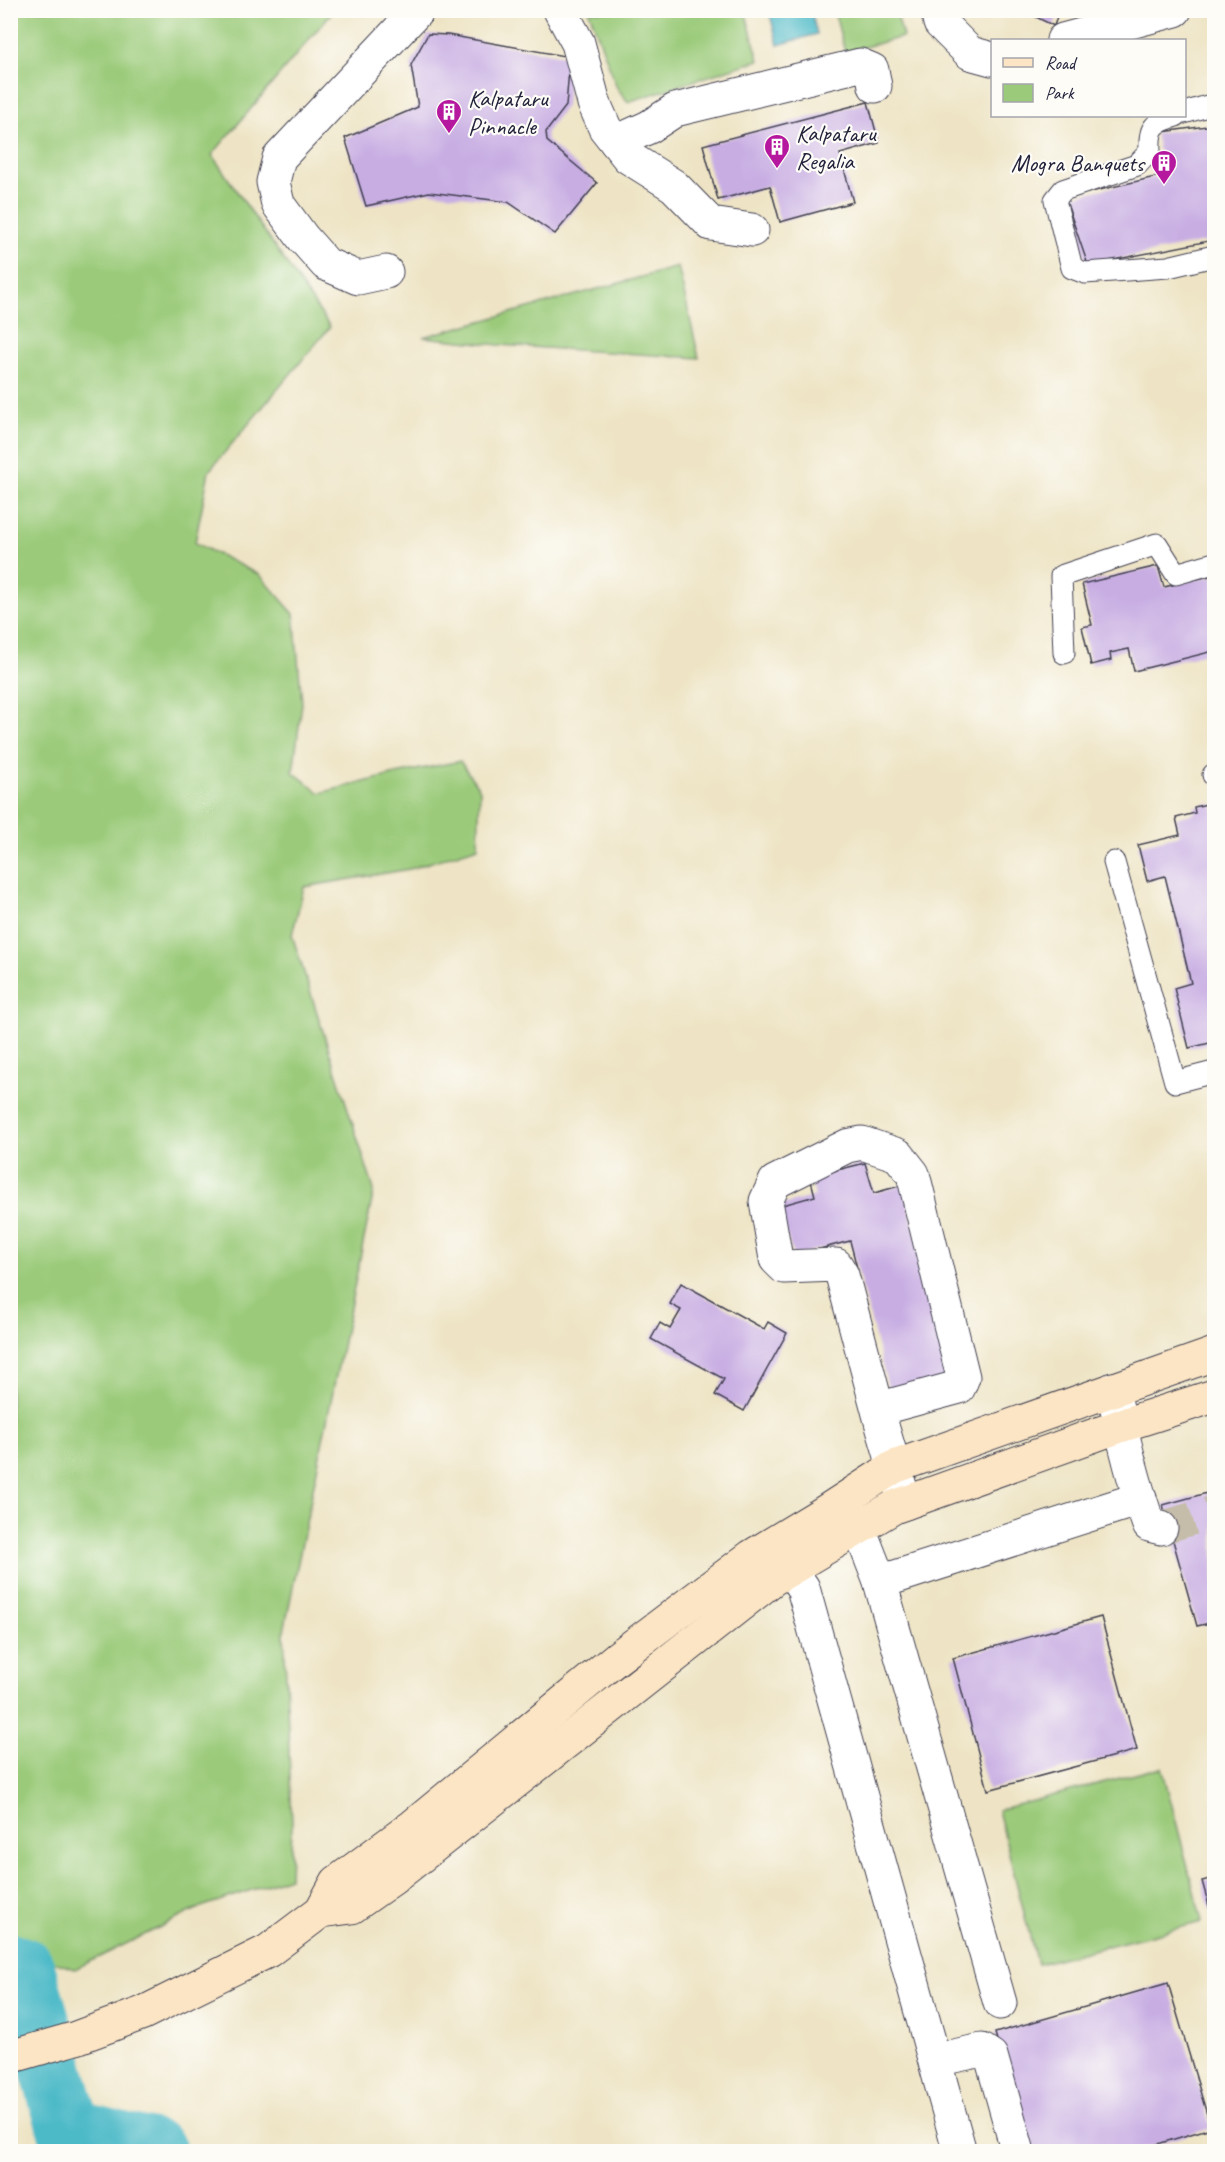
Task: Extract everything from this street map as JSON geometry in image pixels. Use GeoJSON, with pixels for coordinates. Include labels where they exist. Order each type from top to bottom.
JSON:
{"type":"FeatureCollection","features":[{"type":"Feature","properties":{"kind":"street"},"geometry":{"type":"LineString","coordinates":[[386,272],[358,278],[326,264],[278,204],[273,182],[279,158],[418,10]]}},
{"type":"Feature","properties":{"kind":"street"},"geometry":{"type":"LineString","coordinates":[[560,10],[578,43],[594,103],[605,128],[628,157],[674,186],[711,224],[752,230]]}},
{"type":"Feature","properties":{"kind":"street"},"geometry":{"type":"LineString","coordinates":[[937,10],[940,23],[970,54],[991,59]]}},
{"type":"Feature","properties":{"kind":"street"},"geometry":{"type":"LineString","coordinates":[[1066,39],[1120,18],[1175,10]]}},
{"type":"Feature","properties":{"kind":"street"},"geometry":{"type":"LineString","coordinates":[[616,142],[649,127],[675,110],[860,65],[872,70],[875,86]]}},
{"type":"Feature","properties":{"kind":"street"},"geometry":{"type":"LineString","coordinates":[[878,1409],[959,1387],[963,1377],[913,1174],[898,1155],[861,1143],[847,1146],[775,1182],[766,1201],[776,1259],[784,1267],[836,1265],[842,1275],[878,1409],[894,1467],[905,1503]]}},
{"type":"Feature","properties":{"kind":"street"},"geometry":{"type":"LineString","coordinates":[[401,1853],[617,1658],[752,1556],[894,1467],[1215,1354]]}},
{"type":"Feature","properties":{"kind":"street"},"geometry":{"type":"LineString","coordinates":[[1113,1389],[1139,1499],[1149,1525],[1161,1528]]}},
{"type":"Feature","properties":{"kind":"street"},"geometry":{"type":"LineString","coordinates":[[14,2056],[76,2038],[143,2013],[268,1951],[321,1911],[336,1882],[401,1853],[773,1579],[859,1528],[905,1503],[1120,1426],[1215,1396]]}},
{"type":"Feature","properties":{"kind":"street"},"geometry":{"type":"LineString","coordinates":[[880,1582],[1139,1499]]}},
{"type":"Feature","properties":{"kind":"street"},"geometry":{"type":"LineString","coordinates":[[844,1500],[859,1528],[880,1582],[1000,2003]]}},
{"type":"Feature","properties":{"kind":"street"},"geometry":{"type":"LineString","coordinates":[[790,1569],[803,1588],[960,2151]]}},
{"type":"Feature","properties":{"kind":"street"},"geometry":{"type":"LineString","coordinates":[[935,2060],[982,2050],[991,2056],[1018,2151]]}},
{"type":"Feature","properties":{"kind":"lane"},"geometry":{"type":"LineString","coordinates":[[1186,113],[1215,104]]}},
{"type":"Feature","properties":{"kind":"lane"},"geometry":{"type":"LineString","coordinates":[[1172,117],[1158,121],[1149,134],[1150,151],[1137,165],[1063,190],[1055,200],[1072,268],[1085,273],[1168,267],[1215,256]]}},
{"type":"Feature","properties":{"kind":"lane"},"geometry":{"type":"LineString","coordinates":[[1064,653],[1061,576],[1156,544],[1176,574],[1215,564]]}},
{"type":"Feature","properties":{"kind":"lane"},"geometry":{"type":"LineString","coordinates":[[1114,862],[1175,1082],[1215,1072]]}},
{"type":"Feature","properties":{"kind":"green space"},"geometry":{"type":"Polygon","coordinates":[[[11,10],[333,11],[212,155],[330,327],[209,471],[195,543],[260,575],[294,614],[302,703],[293,772],[320,793],[460,761],[480,790],[478,847],[410,869],[304,887],[292,935],[374,1190],[284,1631],[292,1824],[290,1877],[201,1907],[75,1969],[10,1948],[11,10]]]}},
{"type":"Feature","properties":{"kind":"green space"},"geometry":{"type":"Polygon","coordinates":[[[589,11],[745,11],[759,60],[628,102],[617,88],[589,11]]]}},
{"type":"Feature","properties":{"kind":"green space"},"geometry":{"type":"Polygon","coordinates":[[[834,11],[896,11],[903,37],[845,52],[834,11]]]}},
{"type":"Feature","properties":{"kind":"green space"},"geometry":{"type":"Polygon","coordinates":[[[678,267],[699,358],[499,345],[423,337],[678,267]]]}},
{"type":"Feature","properties":{"kind":"green space"},"geometry":{"type":"Polygon","coordinates":[[[1162,1767],[1202,1922],[1037,1964],[998,1810],[1162,1767]]]}},
{"type":"Feature","properties":{"kind":"water"},"geometry":{"type":"Polygon","coordinates":[[[769,11],[811,11],[817,34],[778,45],[769,11]]]}},
{"type":"Feature","properties":{"kind":"building"},"geometry":{"type":"Polygon","coordinates":[[[1022,10],[1059,10],[1054,26],[1022,10]]]}},
{"type":"Feature","properties":{"kind":"building","name":"Kalpataru Pinnacle"},"geometry":{"type":"Polygon","coordinates":[[[428,34],[448,35],[570,57],[566,106],[546,132],[547,141],[597,183],[555,234],[508,202],[429,192],[366,206],[345,138],[418,107],[411,65],[428,34]]]}},
{"type":"Feature","properties":{"kind":"building","name":"Kalpataru Regalia"},"geometry":{"type":"Polygon","coordinates":[[[868,102],[879,143],[840,154],[853,202],[780,222],[770,186],[718,200],[703,145],[868,102]]]}},
{"type":"Feature","properties":{"kind":"building","name":"Mogra Banquets"},"geometry":{"type":"Polygon","coordinates":[[[1214,125],[1214,240],[1088,265],[1065,198],[1164,175],[1155,133],[1214,125]]]}},
{"type":"Feature","properties":{"kind":"building"},"geometry":{"type":"Polygon","coordinates":[[[1158,566],[1164,587],[1214,575],[1214,651],[1134,671],[1129,649],[1110,653],[1111,660],[1091,665],[1082,627],[1092,625],[1082,584],[1158,566]]]}},
{"type":"Feature","properties":{"kind":"building"},"geometry":{"type":"Polygon","coordinates":[[[1211,803],[1214,807],[1214,1042],[1189,1048],[1174,988],[1191,983],[1165,876],[1147,881],[1138,845],[1180,835],[1176,818],[1195,813],[1194,807],[1211,803]]]}},
{"type":"Feature","properties":{"kind":"building"},"geometry":{"type":"Polygon","coordinates":[[[865,1163],[874,1193],[903,1185],[955,1382],[891,1398],[850,1241],[793,1256],[779,1206],[815,1196],[810,1177],[865,1163]]]}},
{"type":"Feature","properties":{"kind":"building"},"geometry":{"type":"Polygon","coordinates":[[[681,1283],[764,1329],[768,1322],[787,1333],[744,1411],[715,1395],[724,1379],[651,1339],[660,1323],[670,1329],[681,1310],[670,1304],[681,1283]]]}},
{"type":"Feature","properties":{"kind":"building"},"geometry":{"type":"Polygon","coordinates":[[[1214,1491],[1214,1622],[1197,1626],[1163,1505],[1214,1491]]]}},
{"type":"Feature","properties":{"kind":"building"},"geometry":{"type":"Polygon","coordinates":[[[1101,1617],[1137,1750],[988,1790],[953,1658],[1101,1617]]]}},
{"type":"Feature","properties":{"kind":"building"},"geometry":{"type":"Polygon","coordinates":[[[1214,1878],[1214,1924],[1202,1881],[1214,1878]]]}},
{"type":"Feature","properties":{"kind":"building"},"geometry":{"type":"Polygon","coordinates":[[[1168,1983],[1211,2128],[1131,2152],[1029,2152],[995,2033],[1168,1983]]]}},
{"type":"Feature","properties":{"kind":"waterway"},"geometry":{"type":"LineString","coordinates":[[10,1965],[23,1969],[70,2131],[155,2152]]}},
{"type":"Feature","properties":{"kind":"tunnel"},"geometry":{"type":"LineString","coordinates":[[1161,1528],[1214,1512]]}},
{"type":"Feature","properties":{"kind":"place","name":"Kalpataru Pinnacle"},"geometry":{"type":"Point","coordinates":[449,135]}},
{"type":"Feature","properties":{"kind":"place","name":"Kalpataru Regalia"},"geometry":{"type":"Point","coordinates":[777,170]}},
{"type":"Feature","properties":{"kind":"place","name":"Mogra Banquets"},"geometry":{"type":"Point","coordinates":[1164,186]}}]}
